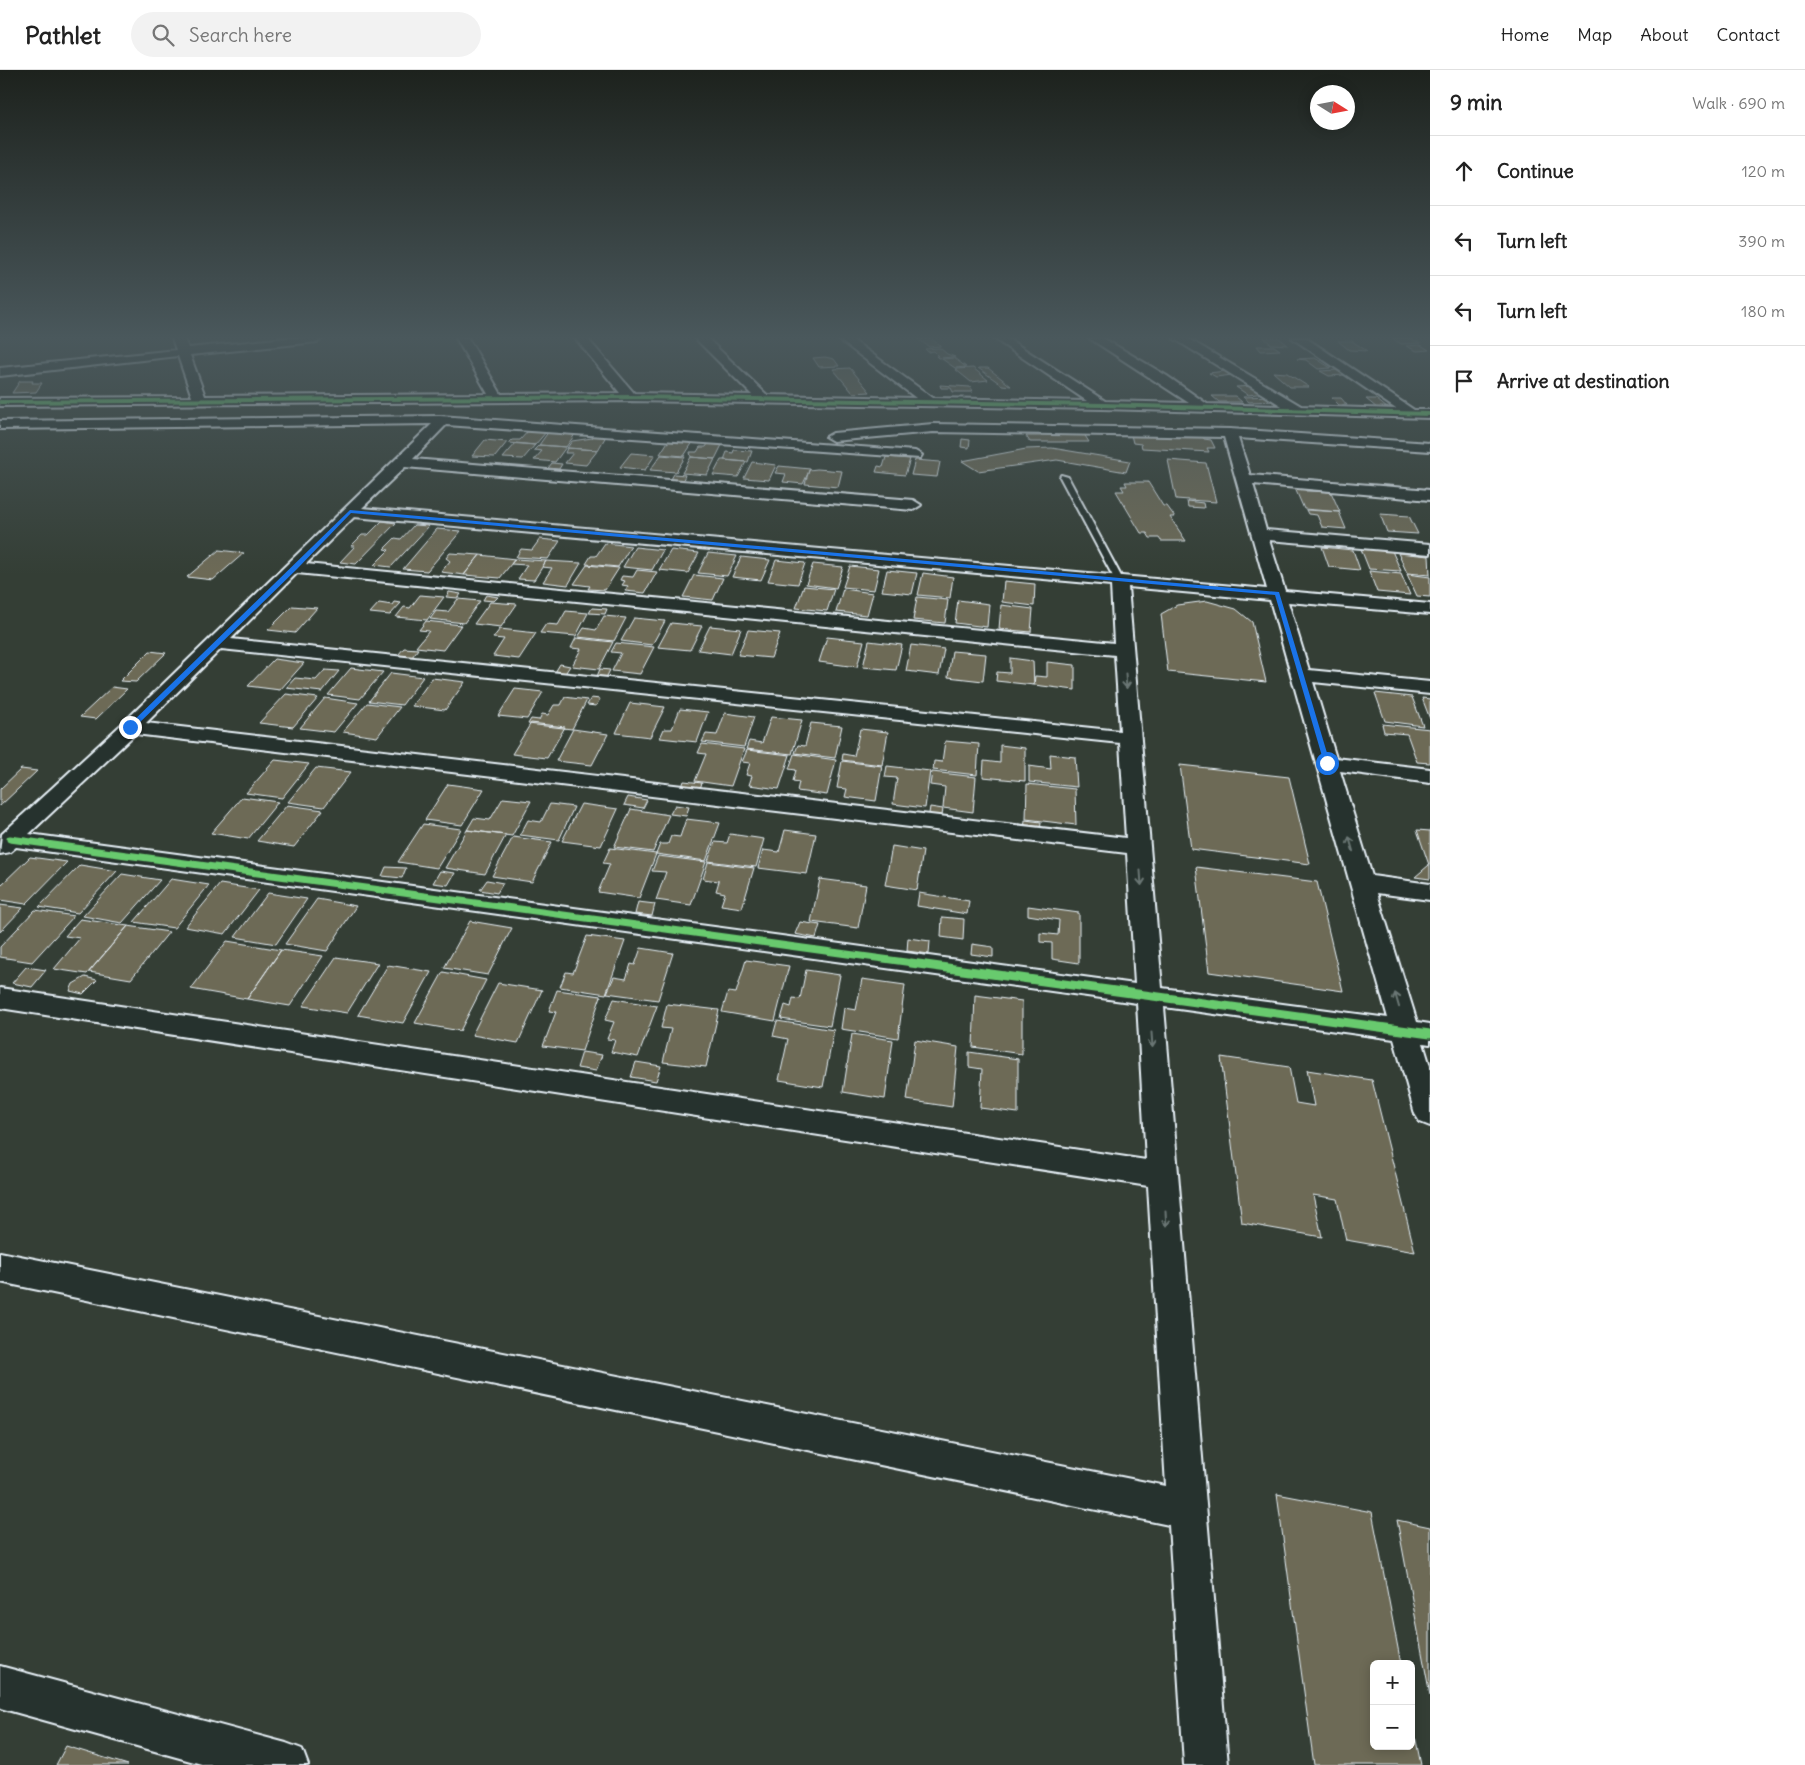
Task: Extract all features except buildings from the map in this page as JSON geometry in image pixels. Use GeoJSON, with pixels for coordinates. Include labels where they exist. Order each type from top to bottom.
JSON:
{"type":"FeatureCollection","features":[{"type":"Feature","properties":{"kind":"street"},"geometry":{"type":"LineString","coordinates":[[0,425],[440,420],[916,455]]}},
{"type":"Feature","properties":{"kind":"street"},"geometry":{"type":"LineString","coordinates":[[3,842],[130,727],[295,568],[440,424],[440,420]]}},
{"type":"Feature","properties":{"kind":"street"},"geometry":{"type":"LineString","coordinates":[[763,444],[933,428],[1230,433],[1430,447]]}},
{"type":"Feature","properties":{"kind":"street"},"geometry":{"type":"LineString","coordinates":[[1230,433],[1362,883],[1418,1033],[1430,1114]]}},
{"type":"Feature","properties":{"kind":"street"},"geometry":{"type":"LineString","coordinates":[[400,462],[913,505]]}},
{"type":"Feature","properties":{"kind":"street"},"geometry":{"type":"LineString","coordinates":[[1244,479],[1430,495]]}},
{"type":"Feature","properties":{"kind":"street"},"geometry":{"type":"LineString","coordinates":[[350,512],[1430,609]]}},
{"type":"Feature","properties":{"kind":"street"},"geometry":{"type":"LineString","coordinates":[[1260,534],[1430,549]]}},
{"type":"Feature","properties":{"kind":"street"},"geometry":{"type":"LineString","coordinates":[[295,568],[1124,650]]}},
{"type":"Feature","properties":{"kind":"street"},"geometry":{"type":"LineString","coordinates":[[1119,580],[1206,1765]]}},
{"type":"Feature","properties":{"kind":"street"},"geometry":{"type":"LineString","coordinates":[[217,643],[1130,738]]}},
{"type":"Feature","properties":{"kind":"street"},"geometry":{"type":"LineString","coordinates":[[1301,675],[1430,688]]}},
{"type":"Feature","properties":{"kind":"street"},"geometry":{"type":"LineString","coordinates":[[130,727],[1138,847]]}},
{"type":"Feature","properties":{"kind":"street"},"geometry":{"type":"LineString","coordinates":[[1327,763],[1430,776]]}},
{"type":"Feature","properties":{"kind":"street"},"geometry":{"type":"LineString","coordinates":[[3,842],[1149,994],[1418,1033]]}},
{"type":"Feature","properties":{"kind":"street"},"geometry":{"type":"LineString","coordinates":[[1362,883],[1430,892]]}},
{"type":"Feature","properties":{"kind":"street"},"geometry":{"type":"LineString","coordinates":[[0,998],[1162,1175]]}},
{"type":"Feature","properties":{"kind":"street"},"geometry":{"type":"LineString","coordinates":[[0,1267],[1187,1509]]}},
{"type":"Feature","properties":{"kind":"street"},"geometry":{"type":"LineString","coordinates":[[0,1686],[286,1765]]}},
{"type":"Feature","properties":{"kind":"lane"},"geometry":{"type":"LineString","coordinates":[[1064,477],[1119,580]]}},
{"type":"Feature","properties":{"kind":"cycle path"},"geometry":{"type":"LineString","coordinates":[[10,839],[1430,1034]]}},
{"type":"Feature","properties":{"kind":"route"},"geometry":{"type":"LineString","coordinates":[[130,727],[295,568],[350,512],[1277,594],[1327,763]]}}]}
